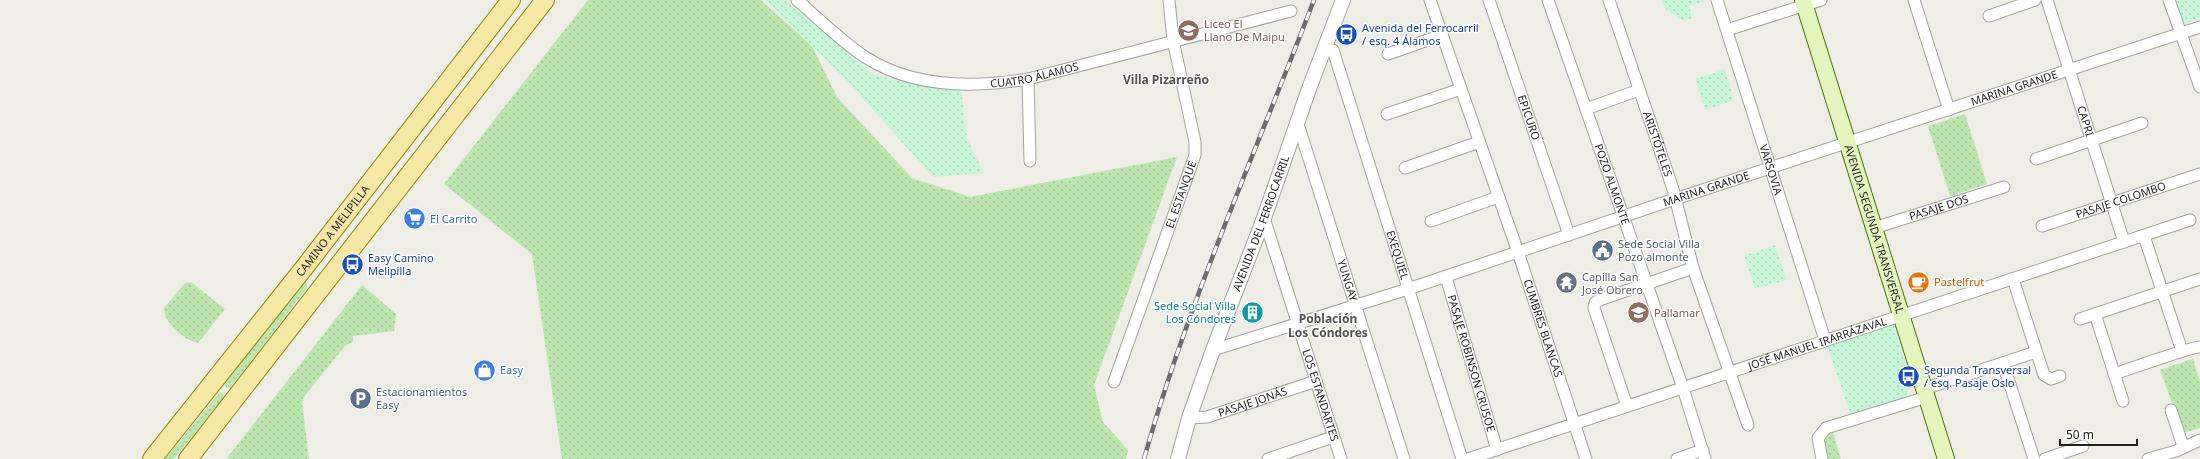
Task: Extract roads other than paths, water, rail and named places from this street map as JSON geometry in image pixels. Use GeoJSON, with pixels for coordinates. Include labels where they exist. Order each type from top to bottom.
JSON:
{"type":"FeatureCollection","features":[{"type":"Feature","properties":{"kind":"main road","name":"CAMINO A MELIPILLA"},"geometry":{"type":"LineString","coordinates":[[152,459],[304,268],[511,0]]}},
{"type":"Feature","properties":{"kind":"main road"},"geometry":{"type":"LineString","coordinates":[[188,459],[545,0]]}},
{"type":"Feature","properties":{"kind":"main road","name":"AVENIDA SEGUNDA TRANSVERSAL"},"geometry":{"type":"LineString","coordinates":[[1804,3],[1946,459]]}},
{"type":"Feature","properties":{"kind":"main road"},"geometry":{"type":"LineString","coordinates":[[304,268],[309,268],[319,274],[325,284]]}},
{"type":"Feature","properties":{"kind":"street","name":"CUATRO ÁLAMOS"},"geometry":{"type":"LineString","coordinates":[[797,0],[864,57],[877,65],[905,76],[960,84],[994,84],[1028,79],[1173,40],[1291,11]]}},
{"type":"Feature","properties":{"kind":"street","name":"EL ESTANQUE"},"geometry":{"type":"LineString","coordinates":[[1114,382],[1196,155],[1195,142],[1173,40],[1169,0]]}},
{"type":"Feature","properties":{"kind":"street","name":"AVENIDA DEL FERROCARRIL"},"geometry":{"type":"LineString","coordinates":[[1298,124],[1311,103],[1333,50],[1347,0]]}},
{"type":"Feature","properties":{"kind":"street","name":"AVENIDA DEL FERROCARRIL"},"geometry":{"type":"LineString","coordinates":[[1178,459],[1189,418],[1213,350],[1264,218],[1310,86],[1347,0]]}},
{"type":"Feature","properties":{"kind":"street","name":"CUMBRES BLANCAS"},"geometry":{"type":"LineString","coordinates":[[1430,0],[1518,252],[1586,459]]}},
{"type":"Feature","properties":{"kind":"street","name":"EPICURO"},"geometry":{"type":"LineString","coordinates":[[1489,0],[1569,235]]}},
{"type":"Feature","properties":{"kind":"street","name":"POZO ALMONTE"},"geometry":{"type":"LineString","coordinates":[[1548,0],[1683,388],[1704,455]]}},
{"type":"Feature","properties":{"kind":"street","name":"ARISTÓTELES"},"geometry":{"type":"LineString","coordinates":[[1609,0],[1675,199],[1693,268],[1725,362],[1731,372],[1748,425]]}},
{"type":"Feature","properties":{"kind":"street","name":"VARSOVIA"},"geometry":{"type":"LineString","coordinates":[[1717,0],[1825,340]]}},
{"type":"Feature","properties":{"kind":"street"},"geometry":{"type":"LineString","coordinates":[[1727,30],[1804,3],[1821,0]]}},
{"type":"Feature","properties":{"kind":"street"},"geometry":{"type":"LineString","coordinates":[[1914,0],[1949,110]]}},
{"type":"Feature","properties":{"kind":"street"},"geometry":{"type":"LineString","coordinates":[[1988,16],[2035,0]]}},
{"type":"Feature","properties":{"kind":"street","name":"CAPRI"},"geometry":{"type":"LineString","coordinates":[[2047,0],[2124,242]]}},
{"type":"Feature","properties":{"kind":"street"},"geometry":{"type":"LineString","coordinates":[[2169,0],[2200,87]]}},
{"type":"Feature","properties":{"kind":"street","name":"MARINA GRANDE"},"geometry":{"type":"LineString","coordinates":[[1213,350],[1446,277],[1675,199],[2200,27]]}},
{"type":"Feature","properties":{"kind":"street"},"geometry":{"type":"LineString","coordinates":[[1388,54],[1442,35]]}},
{"type":"Feature","properties":{"kind":"street","name":"EXEQUIEL"},"geometry":{"type":"LineString","coordinates":[[1333,50],[1462,459]]}},
{"type":"Feature","properties":{"kind":"street"},"geometry":{"type":"LineString","coordinates":[[1028,79],[1030,161]]}},
{"type":"Feature","properties":{"kind":"street"},"geometry":{"type":"LineString","coordinates":[[1387,114],[1460,89]]}},
{"type":"Feature","properties":{"kind":"street"},"geometry":{"type":"LineString","coordinates":[[1586,109],[1639,90]]}},
{"type":"Feature","properties":{"kind":"street"},"geometry":{"type":"LineString","coordinates":[[2036,159],[2142,123]]}},
{"type":"Feature","properties":{"kind":"street","name":"YUNGAY"},"geometry":{"type":"LineString","coordinates":[[1298,124],[1404,459]]}},
{"type":"Feature","properties":{"kind":"street"},"geometry":{"type":"LineString","coordinates":[[1405,168],[1479,142]]}},
{"type":"Feature","properties":{"kind":"street","name":"PASAJE COLOMBO"},"geometry":{"type":"LineString","coordinates":[[2042,226],[2200,174]]}},
{"type":"Feature","properties":{"kind":"street","name":"PASAJE DOS"},"geometry":{"type":"LineString","coordinates":[[1874,228],[2004,187]]}},
{"type":"Feature","properties":{"kind":"street"},"geometry":{"type":"LineString","coordinates":[[1431,221],[1498,197]]}},
{"type":"Feature","properties":{"kind":"street","name":"LOS ESTANDARTES"},"geometry":{"type":"LineString","coordinates":[[1264,218],[1340,459]]}},
{"type":"Feature","properties":{"kind":"street","name":"JOSÉ MANUEL IRARRÁZAVAL"},"geometry":{"type":"LineString","coordinates":[[1468,459],[1825,340],[1902,317],[2190,220]]}},
{"type":"Feature","properties":{"kind":"street"},"geometry":{"type":"LineString","coordinates":[[2144,236],[2182,351]]}},
{"type":"Feature","properties":{"kind":"street"},"geometry":{"type":"LineString","coordinates":[[1627,406],[1594,308],[1595,303],[1599,300],[1693,268]]}},
{"type":"Feature","properties":{"kind":"street","name":"PASAJE ROBINSON CRUSOE"},"geometry":{"type":"LineString","coordinates":[[1446,277],[1497,450]]}},
{"type":"Feature","properties":{"kind":"street"},"geometry":{"type":"LineString","coordinates":[[2080,319],[2200,279]]}},
{"type":"Feature","properties":{"kind":"street"},"geometry":{"type":"LineString","coordinates":[[2013,280],[2045,377],[2051,379],[2060,376]]}},
{"type":"Feature","properties":{"kind":"street"},"geometry":{"type":"LineString","coordinates":[[2095,314],[2123,401]]}},
{"type":"Feature","properties":{"kind":"street"},"geometry":{"type":"LineString","coordinates":[[2114,374],[2195,346],[2200,347]]}},
{"type":"Feature","properties":{"kind":"street"},"geometry":{"type":"LineString","coordinates":[[1822,459],[1817,443],[1819,434],[1830,427],[2036,352]]}},
{"type":"Feature","properties":{"kind":"street"},"geometry":{"type":"LineString","coordinates":[[2003,363],[2034,459]]}},
{"type":"Feature","properties":{"kind":"street","name":"PASAJE JONÁS"},"geometry":{"type":"LineString","coordinates":[[1189,418],[1207,417],[1316,380]]}},
{"type":"Feature","properties":{"kind":"street"},"geometry":{"type":"LineString","coordinates":[[2170,410],[2182,446]]}},
{"type":"Feature","properties":{"kind":"street"},"geometry":{"type":"LineString","coordinates":[[1268,459],[1333,436]]}},
{"type":"Feature","properties":{"kind":"street"},"geometry":{"type":"LineString","coordinates":[[2148,459],[2200,440]]}},
{"type":"Feature","properties":{"kind":"street"},"geometry":{"type":"LineString","coordinates":[[2045,459],[2083,446]]}},
{"type":"Feature","properties":{"kind":"street"},"geometry":{"type":"LineString","coordinates":[[1677,459],[1704,455]]}},
{"type":"Feature","properties":{"kind":"railway"},"geometry":{"type":"LineString","coordinates":[[1144,459],[1181,342],[1202,285],[1314,0]]}},
{"type":"Feature","properties":{"kind":"place","name":"Liceo El Llano De Maipu"},"geometry":{"type":"Point","coordinates":[1189,30]}},
{"type":"Feature","properties":{"kind":"place","name":"Avenida del Ferrocarril / esq. 4 Álamos"},"geometry":{"type":"Point","coordinates":[1347,34]}},
{"type":"Feature","properties":{"kind":"place","name":"El Carrito"},"geometry":{"type":"Point","coordinates":[415,219]}},
{"type":"Feature","properties":{"kind":"place","name":"Sede Social Villa Pozo almonte"},"geometry":{"type":"Point","coordinates":[1603,250]}},
{"type":"Feature","properties":{"kind":"place","name":"Easy Camino Melipilla"},"geometry":{"type":"Point","coordinates":[352,264]}},
{"type":"Feature","properties":{"kind":"place","name":"Pastelfrut"},"geometry":{"type":"Point","coordinates":[1918,282]}},
{"type":"Feature","properties":{"kind":"place","name":"Capilla San José Obrero"},"geometry":{"type":"Point","coordinates":[1567,283]}},
{"type":"Feature","properties":{"kind":"place","name":"Sede Social Villa Los Cóndores"},"geometry":{"type":"Point","coordinates":[1252,312]}},
{"type":"Feature","properties":{"kind":"place","name":"Pallamar"},"geometry":{"type":"Point","coordinates":[1639,313]}},
{"type":"Feature","properties":{"kind":"place","name":"Easy"},"geometry":{"type":"Point","coordinates":[484,370]}},
{"type":"Feature","properties":{"kind":"place","name":"Segunda Transversal / esq. Pasaje Oslo"},"geometry":{"type":"Point","coordinates":[1908,376]}},
{"type":"Feature","properties":{"kind":"place","name":"Estacionamientos Easy"},"geometry":{"type":"Point","coordinates":[361,398]}},
{"type":"Feature","properties":{"kind":"district","name":"Villa Pizarreño"},"geometry":{"type":"Point","coordinates":[1166,80]}},
{"type":"Feature","properties":{"kind":"district","name":"Población Los Cóndores"},"geometry":{"type":"Point","coordinates":[1328,326]}}]}
